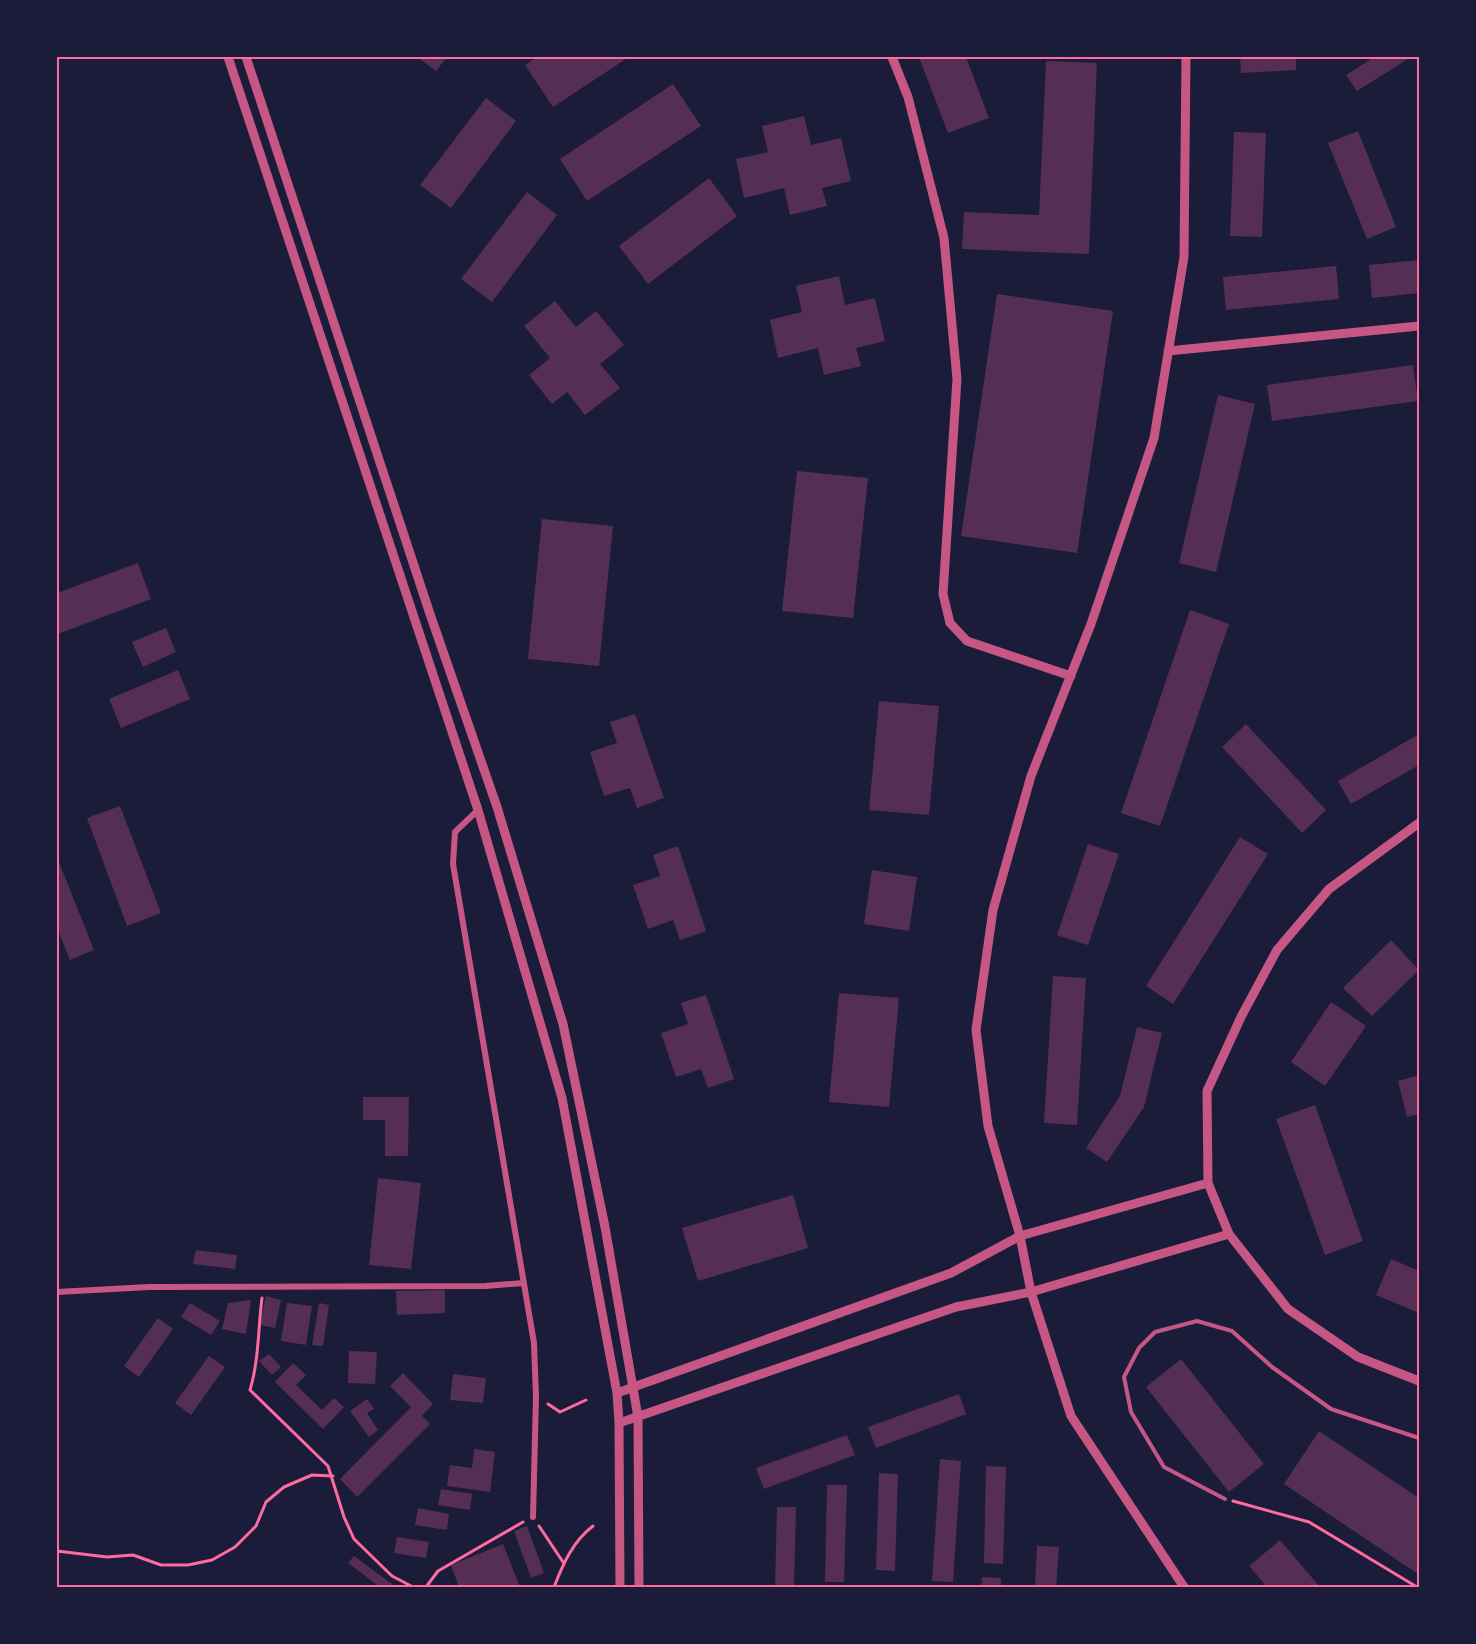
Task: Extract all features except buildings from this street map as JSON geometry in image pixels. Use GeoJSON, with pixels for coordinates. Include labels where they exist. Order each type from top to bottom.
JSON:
{"type":"FeatureCollection","features":[{"type":"Feature","properties":{"kind":"street"},"geometry":{"type":"LineString","coordinates":[[228,57],[478,810],[562,1098],[617,1392],[620,1423],[620,1587]]}},
{"type":"Feature","properties":{"kind":"street"},"geometry":{"type":"LineString","coordinates":[[246,57],[430,614],[497,807],[563,1024],[605,1227],[638,1417],[639,1587]]}},
{"type":"Feature","properties":{"kind":"street"},"geometry":{"type":"LineString","coordinates":[[892,57],[908,97],[944,238],[957,379],[943,594],[950,623],[967,641],[1071,676]]}},
{"type":"Feature","properties":{"kind":"street"},"geometry":{"type":"LineString","coordinates":[[1184,1587],[1071,1416],[1031,1292],[1020,1236],[988,1126],[976,1030],[993,910],[1031,776],[1091,624],[1154,438],[1184,257],[1186,57]]}},
{"type":"Feature","properties":{"kind":"street"},"geometry":{"type":"LineString","coordinates":[[1168,351],[1419,326]]}},
{"type":"Feature","properties":{"kind":"street"},"geometry":{"type":"LineString","coordinates":[[478,810],[455,832],[453,864],[534,1343],[536,1397],[532,1517]]}},
{"type":"Feature","properties":{"kind":"street"},"geometry":{"type":"LineString","coordinates":[[1419,823],[1329,889],[1276,950],[1241,1017],[1207,1091],[1208,1183],[1229,1234],[1288,1308],[1358,1357],[1419,1382]]}},
{"type":"Feature","properties":{"kind":"street"},"geometry":{"type":"LineString","coordinates":[[617,1392],[951,1273],[1020,1236],[1208,1183]]}},
{"type":"Feature","properties":{"kind":"street"},"geometry":{"type":"LineString","coordinates":[[620,1423],[956,1307],[1031,1292],[1229,1234]]}},
{"type":"Feature","properties":{"kind":"street"},"geometry":{"type":"LineString","coordinates":[[57,1292],[149,1287],[484,1286],[524,1283]]}},
{"type":"Feature","properties":{"kind":"lane"},"geometry":{"type":"LineString","coordinates":[[1225,1499],[1164,1467],[1131,1412],[1124,1377],[1140,1348],[1155,1332],[1197,1321],[1232,1330],[1272,1367],[1331,1409],[1419,1438]]}},
{"type":"Feature","properties":{"kind":"path"},"geometry":{"type":"LineString","coordinates":[[264,1288],[257,1336],[257,1364],[250,1390],[328,1466],[344,1517],[354,1539],[392,1576],[413,1587]]}},
{"type":"Feature","properties":{"kind":"path"},"geometry":{"type":"LineString","coordinates":[[536,1397],[560,1412],[586,1400]]}},
{"type":"Feature","properties":{"kind":"path"},"geometry":{"type":"LineString","coordinates":[[57,1551],[107,1557],[133,1555],[161,1565],[188,1565],[212,1560],[235,1547],[256,1526],[266,1502],[284,1487],[312,1474],[333,1476]]}},
{"type":"Feature","properties":{"kind":"path"},"geometry":{"type":"LineString","coordinates":[[1225,1499],[1309,1522],[1417,1587]]}},
{"type":"Feature","properties":{"kind":"path"},"geometry":{"type":"LineString","coordinates":[[426,1587],[438,1571],[532,1517],[563,1562]]}},
{"type":"Feature","properties":{"kind":"path"},"geometry":{"type":"LineString","coordinates":[[554,1587],[563,1562],[584,1533],[592,1526]]}}]}
